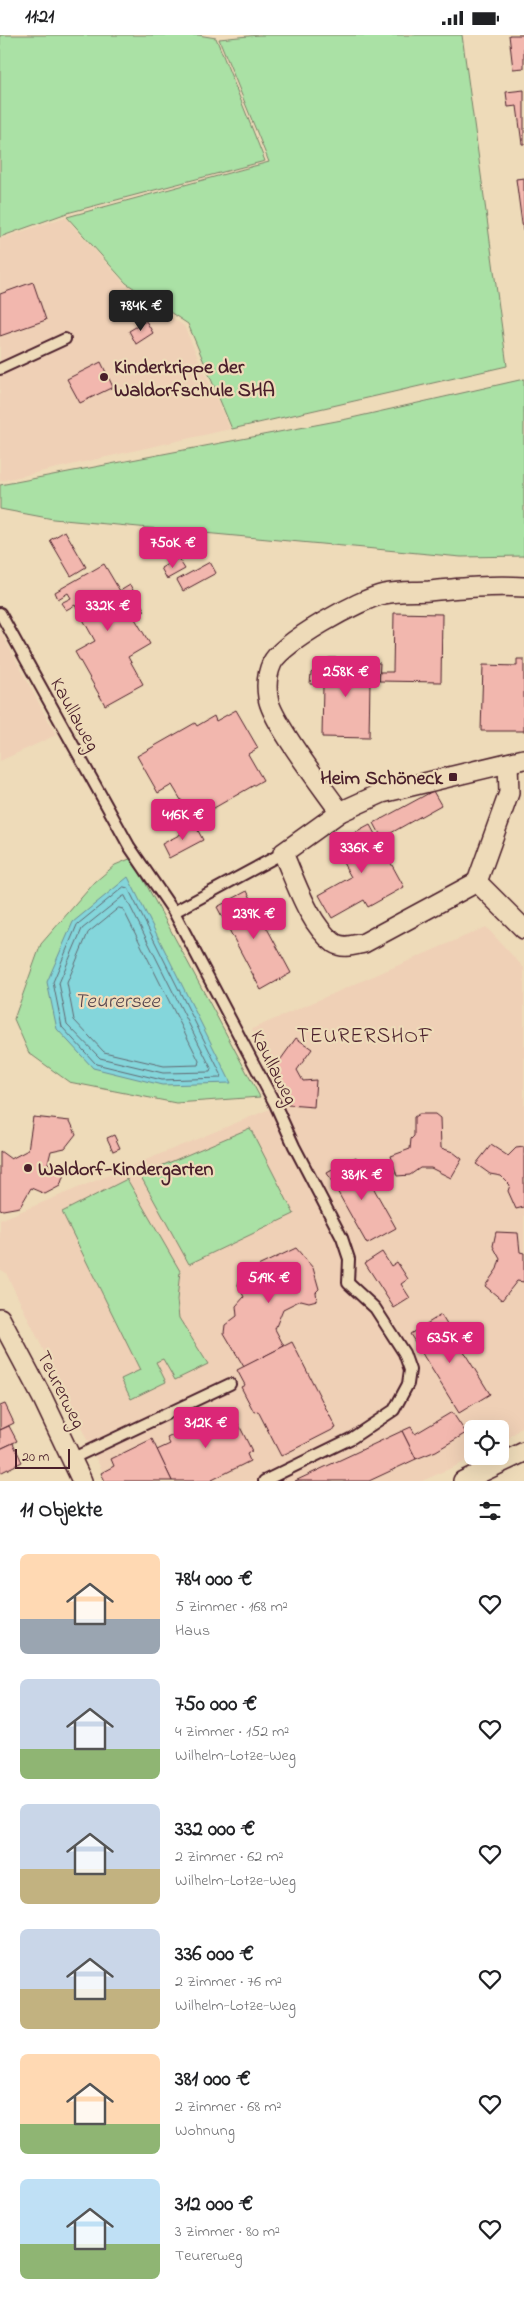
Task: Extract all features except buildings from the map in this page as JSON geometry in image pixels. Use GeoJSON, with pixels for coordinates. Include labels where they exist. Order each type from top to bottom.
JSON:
{"type":"FeatureCollection","features":[{"type":"Feature","properties":{"kind":"street"},"geometry":{"type":"LineString","coordinates":[[340,812],[275,717],[268,699],[267,677],[272,662],[282,649],[361,603],[383,594],[494,585],[524,587]]}},
{"type":"Feature","properties":{"kind":"street"},"geometry":{"type":"LineString","coordinates":[[516,761],[509,793],[477,882],[364,943],[348,947],[335,943],[323,931],[307,908],[283,853],[340,812],[382,793],[516,761]]}},
{"type":"Feature","properties":{"kind":"street"},"geometry":{"type":"LineString","coordinates":[[477,882],[524,929]]}},
{"type":"Feature","properties":{"kind":"street","name":"Teurerweg"},"geometry":{"type":"LineString","coordinates":[[0,1318],[82,1481]]}},
{"type":"Feature","properties":{"kind":"street"},"geometry":{"type":"LineString","coordinates":[[463,1481],[524,1452]]}},
{"type":"Feature","properties":{"kind":"lane"},"geometry":{"type":"LineString","coordinates":[[0,369],[65,339]]}},
{"type":"Feature","properties":{"kind":"lane","name":"Kaullaweg"},"geometry":{"type":"LineString","coordinates":[[0,613],[129,846],[174,912],[275,1104],[294,1146],[342,1238],[349,1259],[348,1283],[375,1308],[404,1353],[410,1370],[408,1384],[394,1410],[352,1438],[264,1481]]}},
{"type":"Feature","properties":{"kind":"lane"},"geometry":{"type":"LineString","coordinates":[[174,912],[283,853]]}},
{"type":"Feature","properties":{"kind":"lane"},"geometry":{"type":"LineString","coordinates":[[71,1459],[230,1383]]}},
{"type":"Feature","properties":{"kind":"shaded area","name":"Kinderkrippe der Waldorfschule SHA"},"geometry":{"type":"Polygon","coordinates":[[[65,217],[124,283],[184,326],[230,429],[0,481],[0,239],[65,217]]]}},
{"type":"Feature","properties":{"kind":"shaded area"},"geometry":{"type":"Polygon","coordinates":[[[0,630],[56,735],[0,761],[0,630]]]}},
{"type":"Feature","properties":{"kind":"shaded area"},"geometry":{"type":"Polygon","coordinates":[[[486,927],[524,968],[524,1425],[509,1438],[509,1420],[464,1420],[464,1462],[422,1481],[107,1481],[6,1273],[0,1269],[0,1220],[282,1104],[252,1029],[486,927]]]}},
{"type":"Feature","properties":{"kind":"green space"},"geometry":{"type":"Polygon","coordinates":[[[0,35],[198,35],[216,38],[265,161],[67,213],[0,237],[0,35]]]}},
{"type":"Feature","properties":{"kind":"green space"},"geometry":{"type":"Polygon","coordinates":[[[258,35],[462,35],[507,366],[232,429],[188,324],[126,283],[67,217],[269,162],[219,39],[258,35]]]}},
{"type":"Feature","properties":{"kind":"green space"},"geometry":{"type":"Polygon","coordinates":[[[524,379],[524,556],[461,557],[53,519],[0,509],[0,485],[347,419],[524,379]]]}},
{"type":"Feature","properties":{"kind":"green space","name":"Teurersee"},"geometry":{"type":"Polygon","coordinates":[[[132,858],[260,1097],[176,1103],[69,1082],[29,1053],[14,1019],[41,944],[95,882],[115,865],[132,858]]]}},
{"type":"Feature","properties":{"kind":"green space"},"geometry":{"type":"Polygon","coordinates":[[[250,1128],[294,1214],[189,1264],[140,1175],[250,1128]]]}},
{"type":"Feature","properties":{"kind":"green space"},"geometry":{"type":"Polygon","coordinates":[[[127,1179],[180,1271],[177,1300],[179,1318],[208,1364],[175,1380],[163,1359],[156,1362],[166,1382],[131,1399],[121,1379],[140,1370],[62,1212],[127,1179]]]}},
{"type":"Feature","properties":{"kind":"water","name":"Teurersee"},"geometry":{"type":"Polygon","coordinates":[[[128,877],[231,1083],[162,1085],[93,1068],[57,1029],[47,982],[73,922],[128,877]]]}},
{"type":"Feature","properties":{"kind":"place","name":"Kinderkrippe der Waldorfschule SHA"},"geometry":{"type":"Point","coordinates":[104,377]}},
{"type":"Feature","properties":{"kind":"place","name":"Heim Schöneck"},"geometry":{"type":"Point","coordinates":[453,777]}},
{"type":"Feature","properties":{"kind":"place","name":"Waldorf-Kindergarten"},"geometry":{"type":"Point","coordinates":[28,1168]}},
{"type":"Feature","properties":{"kind":"district","name":"TEURERSHOF"},"geometry":{"type":"Point","coordinates":[365,1035]}}]}
